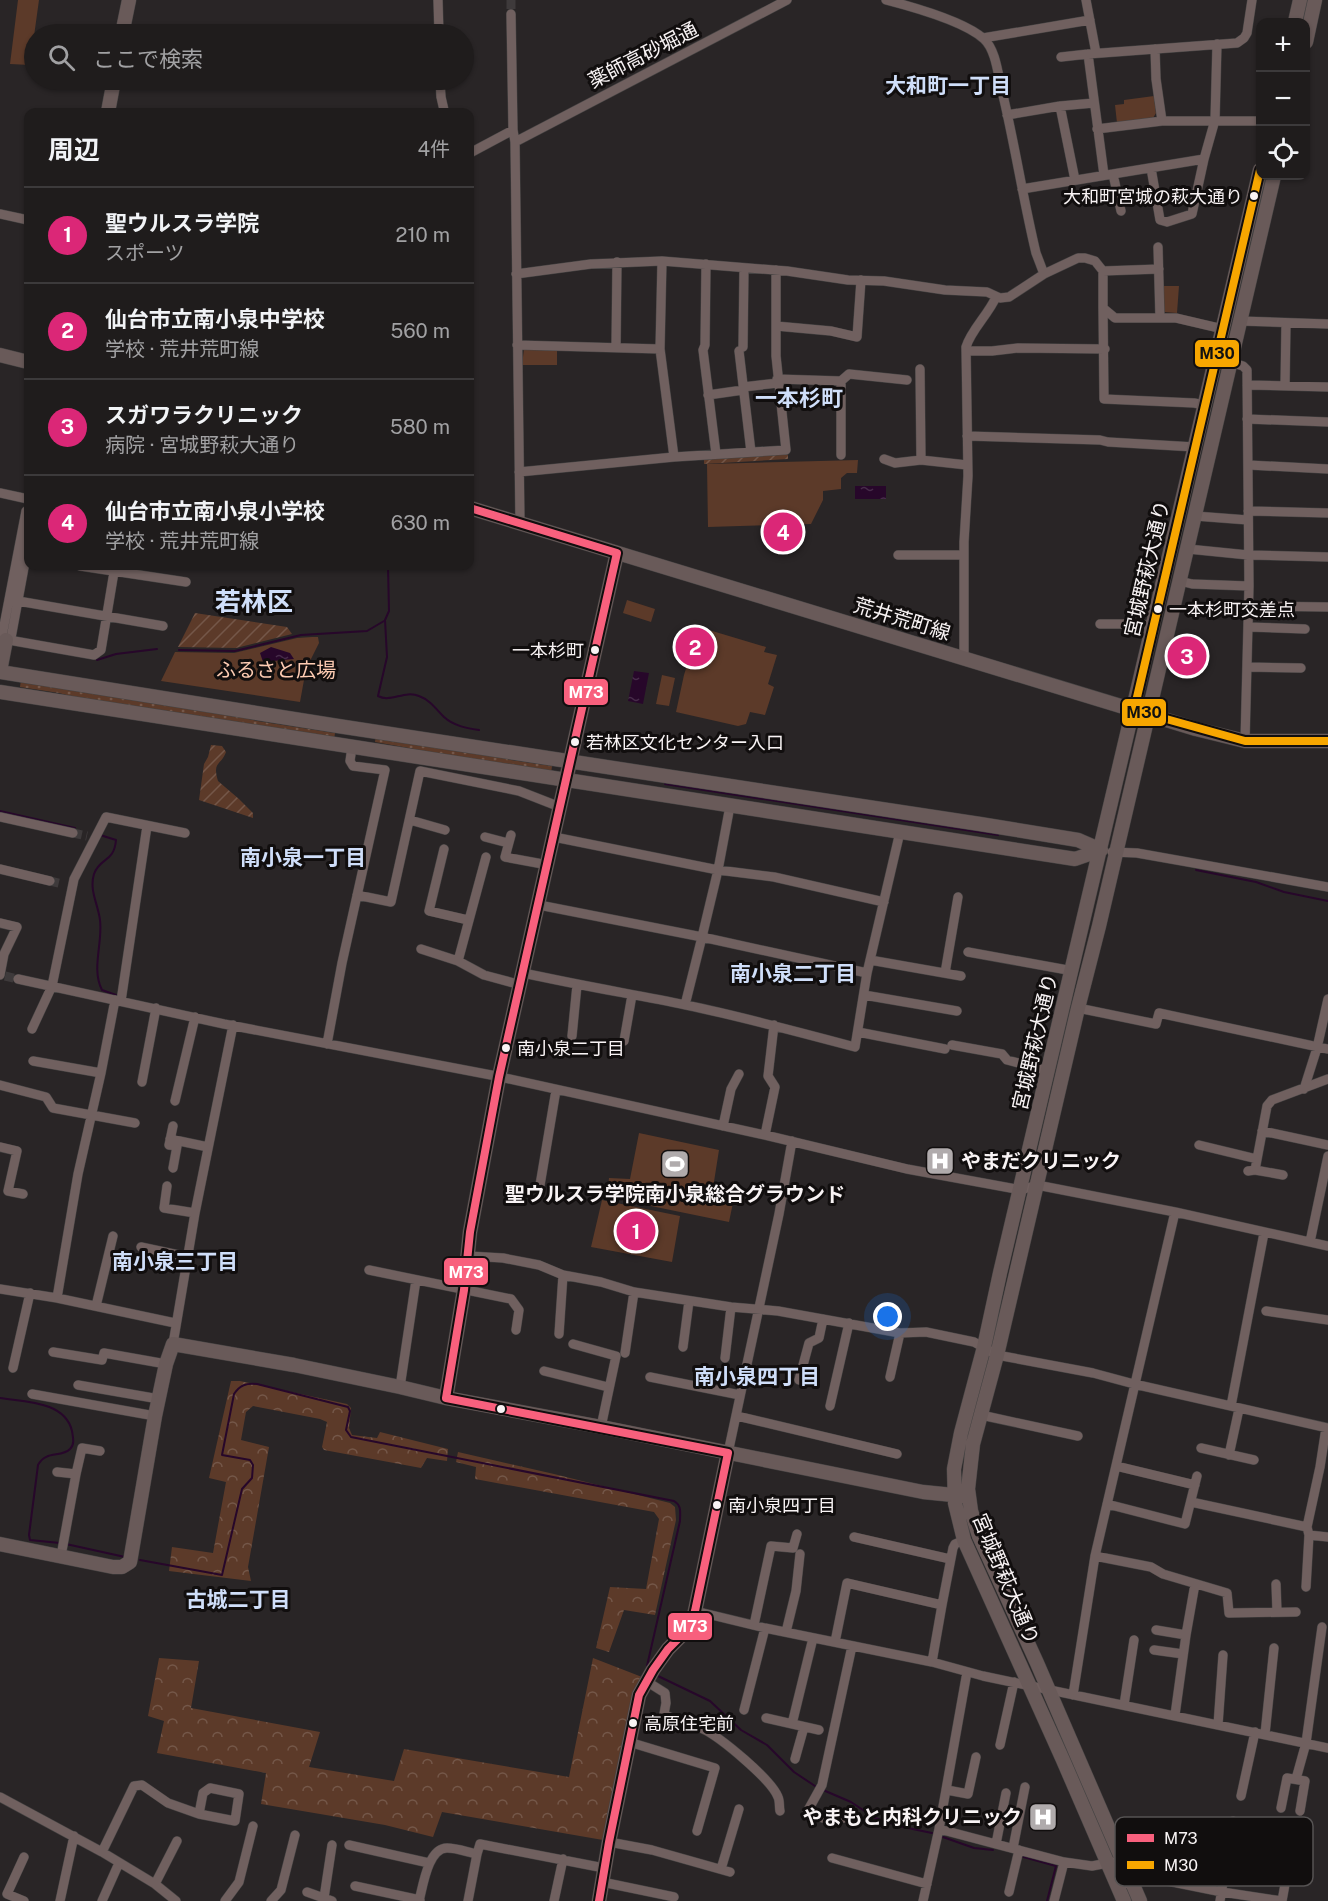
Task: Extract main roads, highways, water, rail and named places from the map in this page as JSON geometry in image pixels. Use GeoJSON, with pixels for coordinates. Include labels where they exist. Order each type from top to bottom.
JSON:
{"type":"FeatureCollection","features":[{"type":"Feature","properties":{"kind":"water"},"geometry":{"type":"Polygon","coordinates":[[[855,486],[886,486],[886,499],[855,499],[855,486]]]}},
{"type":"Feature","properties":{"kind":"water"},"geometry":{"type":"Polygon","coordinates":[[[271,647],[290,653],[294,659],[263,662],[260,653],[271,647]]]}},
{"type":"Feature","properties":{"kind":"water"},"geometry":{"type":"Polygon","coordinates":[[[634,671],[649,673],[643,704],[628,701],[634,671]]]}},
{"type":"Feature","properties":{"kind":"waterway"},"geometry":{"type":"LineString","coordinates":[[388,570],[389,611],[385,620],[387,657],[378,696],[383,698],[408,694],[419,696],[430,702],[452,723],[479,730]]}},
{"type":"Feature","properties":{"kind":"waterway"},"geometry":{"type":"LineString","coordinates":[[179,650],[235,651],[301,635],[367,631],[384,621]]}},
{"type":"Feature","properties":{"kind":"waterway"},"geometry":{"type":"LineString","coordinates":[[97,660],[116,654],[157,649]]}},
{"type":"Feature","properties":{"kind":"waterway"},"geometry":{"type":"LineString","coordinates":[[665,784],[998,835]]}},
{"type":"Feature","properties":{"kind":"waterway"},"geometry":{"type":"LineString","coordinates":[[0,811],[75,828]]}},
{"type":"Feature","properties":{"kind":"waterway"},"geometry":{"type":"LineString","coordinates":[[100,835],[116,840],[113,853],[97,869],[93,880],[100,929],[97,973],[102,990],[116,995]]}},
{"type":"Feature","properties":{"kind":"waterway"},"geometry":{"type":"LineString","coordinates":[[1196,870],[1256,882],[1284,892],[1328,901]]}},
{"type":"Feature","properties":{"kind":"waterway"},"geometry":{"type":"LineString","coordinates":[[140,1560],[222,1575],[242,1489],[252,1478],[253,1465],[250,1460],[222,1455],[234,1394],[244,1385],[257,1384],[348,1407],[350,1411],[346,1430],[351,1437],[677,1503],[680,1521],[647,1666]]}},
{"type":"Feature","properties":{"kind":"waterway"},"geometry":{"type":"LineString","coordinates":[[0,1398],[32,1402],[53,1408],[68,1421],[73,1436],[72,1447],[66,1452],[45,1457],[38,1465],[29,1535],[30,1540],[60,1543]]}},
{"type":"Feature","properties":{"kind":"waterway"},"geometry":{"type":"LineString","coordinates":[[66,1544],[125,1557]]}},
{"type":"Feature","properties":{"kind":"waterway"},"geometry":{"type":"LineString","coordinates":[[658,1676],[710,1701],[741,1730],[767,1745],[794,1772],[815,1786]]}},
{"type":"Feature","properties":{"kind":"waterway"},"geometry":{"type":"LineString","coordinates":[[823,1790],[851,1802],[875,1818],[932,1833]]}},
{"type":"Feature","properties":{"kind":"waterway"},"geometry":{"type":"LineString","coordinates":[[940,1836],[974,1848],[993,1850]]}},
{"type":"Feature","properties":{"kind":"waterway"},"geometry":{"type":"LineString","coordinates":[[1020,1856],[1056,1866],[1047,1901]]}},
{"type":"Feature","properties":{"kind":"tunnel"},"geometry":{"type":"LineString","coordinates":[[511,0],[511,14]]}},
{"type":"Feature","properties":{"kind":"tunnel"},"geometry":{"type":"LineString","coordinates":[[73,833],[87,836]]}},
{"type":"Feature","properties":{"kind":"tunnel"},"geometry":{"type":"LineString","coordinates":[[50,881],[63,884]]}},
{"type":"Feature","properties":{"kind":"tunnel"},"geometry":{"type":"LineString","coordinates":[[5,976],[18,979]]}},
{"type":"Feature","properties":{"kind":"place","name":"大和町宮城の萩大通り"},"geometry":{"type":"Point","coordinates":[1254,196]}},
{"type":"Feature","properties":{"kind":"place","name":"仙台市立南小泉小学校"},"geometry":{"type":"Point","coordinates":[783,532]}},
{"type":"Feature","properties":{"kind":"place","name":"一本杉町交差点"},"geometry":{"type":"Point","coordinates":[1158,609]}},
{"type":"Feature","properties":{"kind":"place","name":"仙台市立南小泉中学校"},"geometry":{"type":"Point","coordinates":[695,647]}},
{"type":"Feature","properties":{"kind":"place","name":"一本杉町"},"geometry":{"type":"Point","coordinates":[595,650]}},
{"type":"Feature","properties":{"kind":"place","name":"スガワラクリニック"},"geometry":{"type":"Point","coordinates":[1187,656]}},
{"type":"Feature","properties":{"kind":"place","name":"若林区文化センター入口"},"geometry":{"type":"Point","coordinates":[575,742]}},
{"type":"Feature","properties":{"kind":"place","name":"南小泉二丁目"},"geometry":{"type":"Point","coordinates":[506,1048]}},
{"type":"Feature","properties":{"kind":"place","name":"やまだクリニック"},"geometry":{"type":"Point","coordinates":[940,1161]}},
{"type":"Feature","properties":{"kind":"place","name":"聖ウルスラ学院南小泉総合グラウンド"},"geometry":{"type":"Point","coordinates":[675,1164]}},
{"type":"Feature","properties":{"kind":"place","name":"聖ウルスラ学院"},"geometry":{"type":"Point","coordinates":[636,1231]}},
{"type":"Feature","properties":{"kind":"place","name":"南小泉四丁目"},"geometry":{"type":"Point","coordinates":[717,1505]}},
{"type":"Feature","properties":{"kind":"place","name":"高原住宅前"},"geometry":{"type":"Point","coordinates":[633,1723]}},
{"type":"Feature","properties":{"kind":"place","name":"やまもと内科クリニック"},"geometry":{"type":"Point","coordinates":[1043,1817]}},
{"type":"Feature","properties":{"kind":"district","name":"大和町一丁目"},"geometry":{"type":"Point","coordinates":[948,85]}},
{"type":"Feature","properties":{"kind":"district","name":"一本杉町"},"geometry":{"type":"Point","coordinates":[799,398]}},
{"type":"Feature","properties":{"kind":"district","name":"若林区"},"geometry":{"type":"Point","coordinates":[254,601]}},
{"type":"Feature","properties":{"kind":"district","name":"南小泉一丁目"},"geometry":{"type":"Point","coordinates":[303,857]}},
{"type":"Feature","properties":{"kind":"district","name":"南小泉二丁目"},"geometry":{"type":"Point","coordinates":[793,973]}},
{"type":"Feature","properties":{"kind":"district","name":"南小泉三丁目"},"geometry":{"type":"Point","coordinates":[175,1261]}},
{"type":"Feature","properties":{"kind":"district","name":"南小泉四丁目"},"geometry":{"type":"Point","coordinates":[757,1376]}},
{"type":"Feature","properties":{"kind":"district","name":"古城二丁目"},"geometry":{"type":"Point","coordinates":[238,1599]}},
{"type":"Feature","properties":{"kind":"park label","name":"ふるさと広場"},"geometry":{"type":"Point","coordinates":[276,670]}}]}
